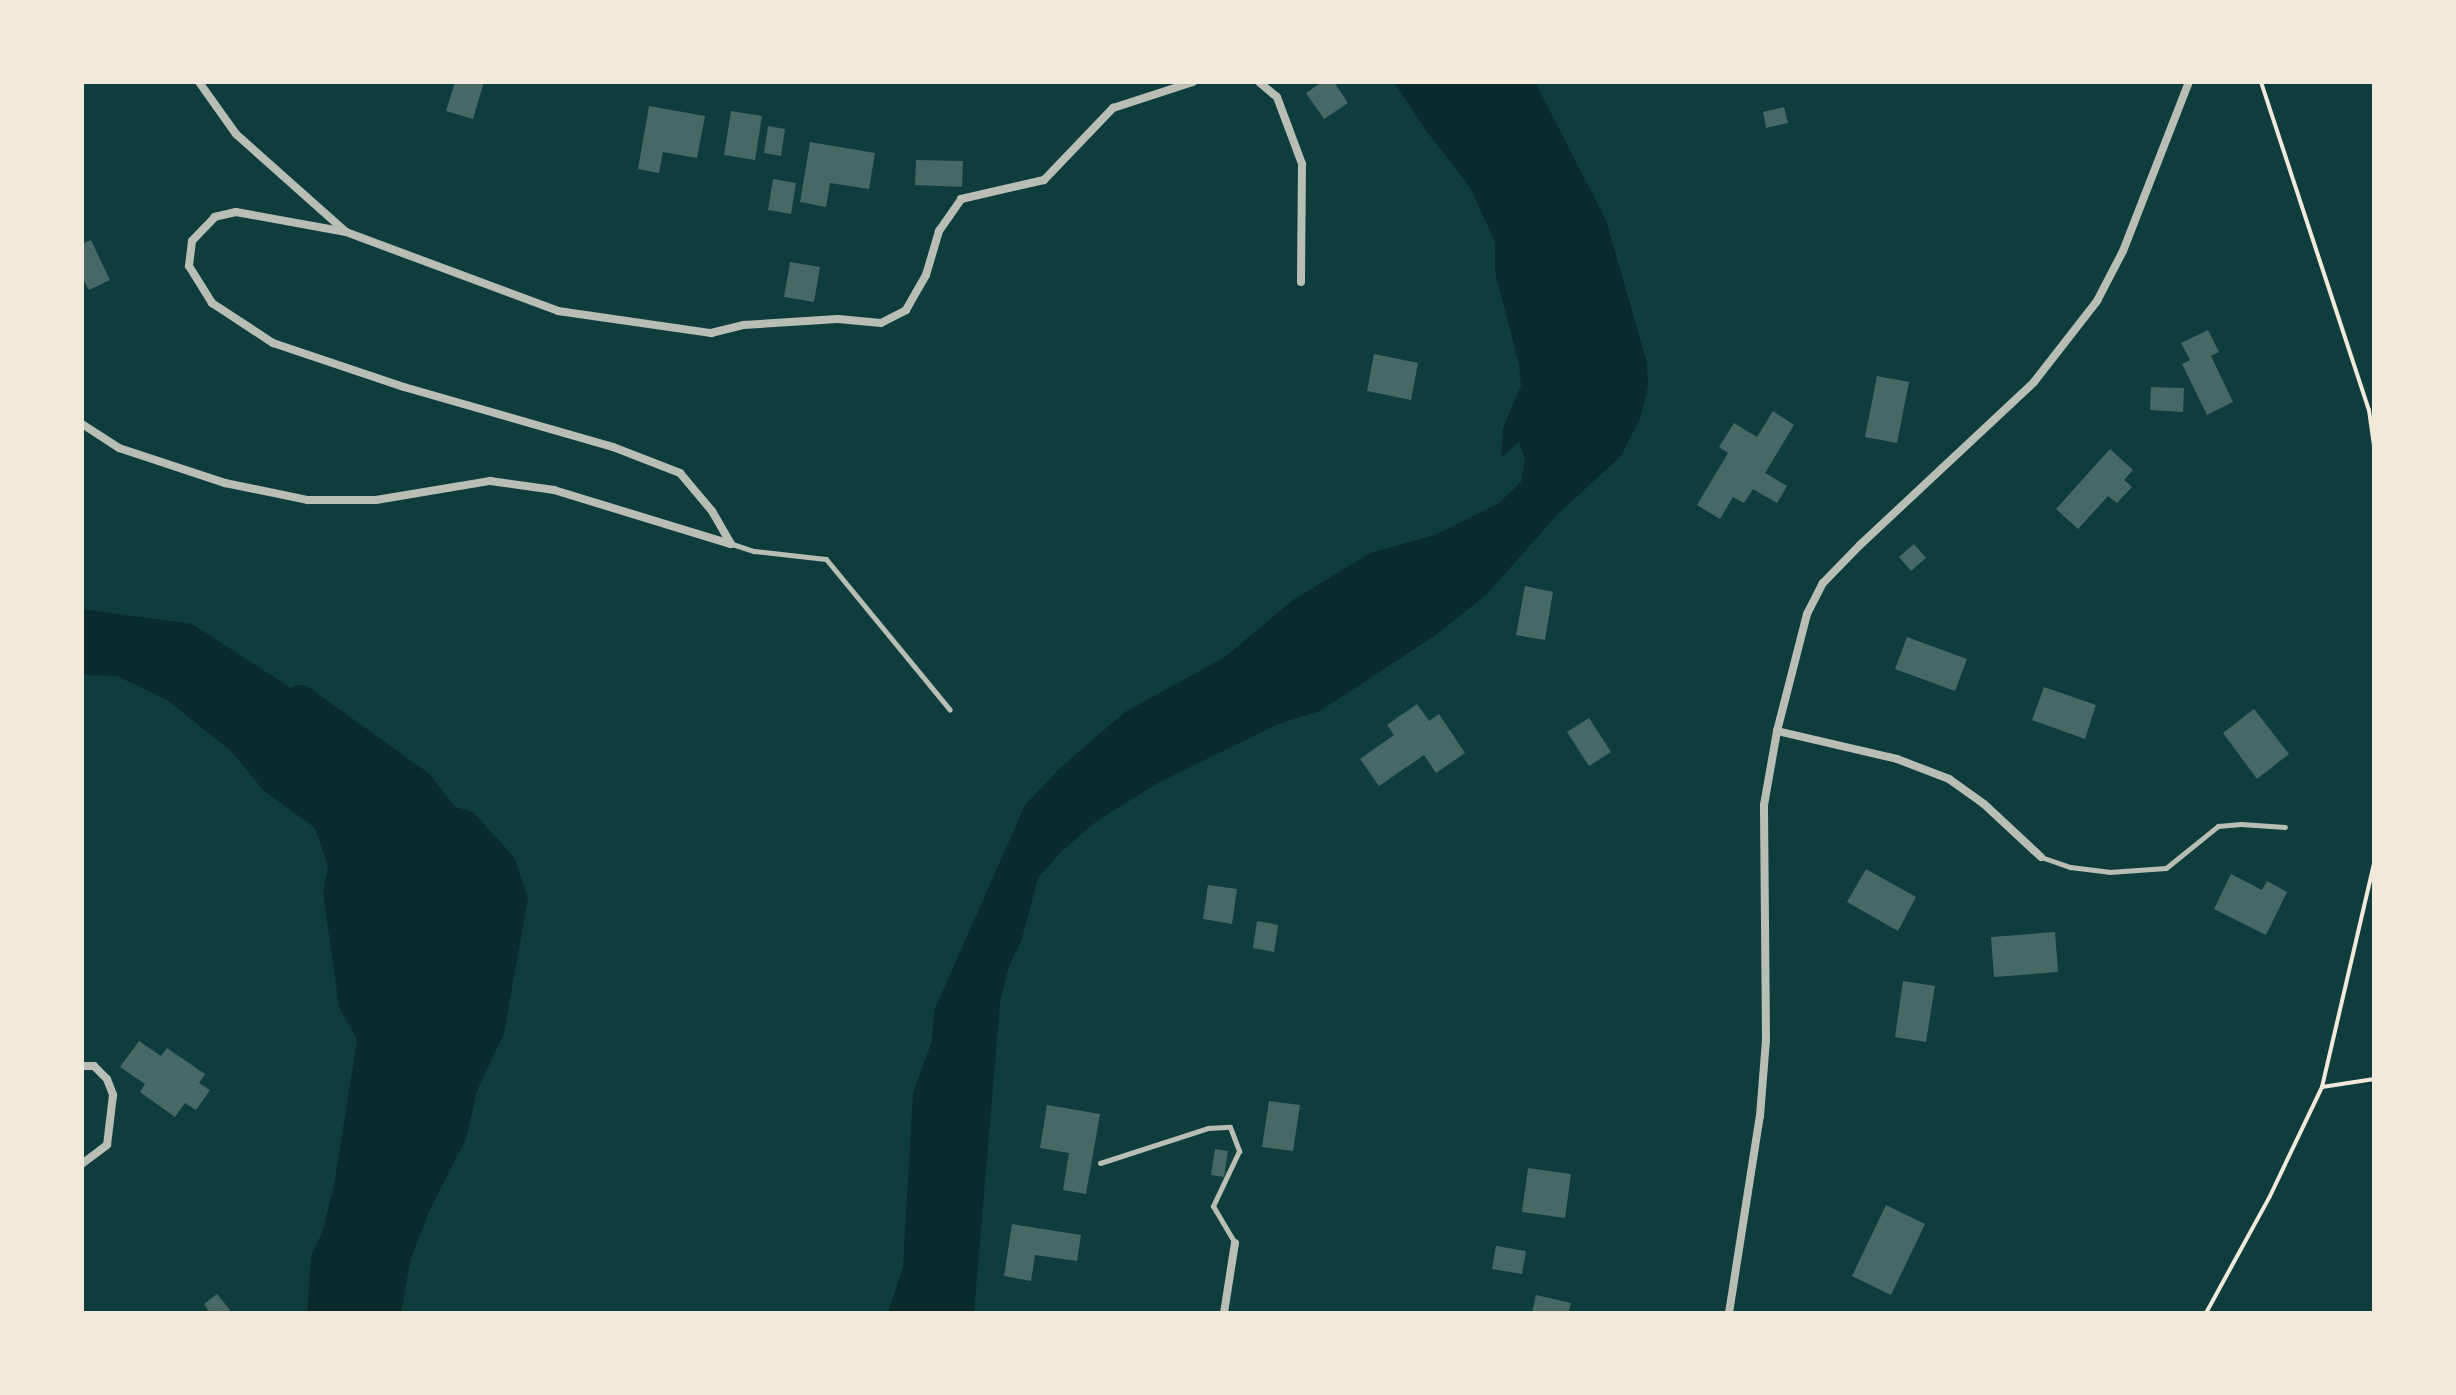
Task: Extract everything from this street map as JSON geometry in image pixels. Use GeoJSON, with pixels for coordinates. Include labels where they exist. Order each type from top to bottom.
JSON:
{"type":"FeatureCollection","features":[{"type":"Feature","properties":{"kind":"street"},"geometry":{"type":"LineString","coordinates":[[199,82],[236,134],[346,232]]}},
{"type":"Feature","properties":{"kind":"street"},"geometry":{"type":"LineString","coordinates":[[731,544],[712,511],[680,473],[613,447],[404,387],[273,343],[212,303],[189,266],[192,241],[215,217],[236,212],[346,232],[558,311],[711,333],[744,325],[838,319],[881,323],[906,310],[926,275],[939,231],[961,199],[1044,180],[1113,108],[1193,82]]}},
{"type":"Feature","properties":{"kind":"street"},"geometry":{"type":"LineString","coordinates":[[1259,82],[1277,97],[1302,164],[1301,282]]}},
{"type":"Feature","properties":{"kind":"street"},"geometry":{"type":"LineString","coordinates":[[1729,1313],[1760,1116],[1766,1039],[1764,805],[1777,731],[1802,627],[1823,583],[2034,382],[2097,301],[2126,244],[2189,82]]}},
{"type":"Feature","properties":{"kind":"street"},"geometry":{"type":"LineString","coordinates":[[82,424],[134,453],[225,483],[308,500],[376,500],[490,481],[554,490],[731,544]]}},
{"type":"Feature","properties":{"kind":"street"},"geometry":{"type":"LineString","coordinates":[[1777,731],[1885,756],[1949,779],[1984,804],[2041,857]]}},
{"type":"Feature","properties":{"kind":"street"},"geometry":{"type":"LineString","coordinates":[[82,1066],[94,1066],[107,1079],[113,1095],[107,1145],[82,1164]]}},
{"type":"Feature","properties":{"kind":"street"},"geometry":{"type":"LineString","coordinates":[[1224,1313],[1235,1243]]}},
{"type":"Feature","properties":{"kind":"lane"},"geometry":{"type":"LineString","coordinates":[[731,544],[754,551],[826,559],[950,710]]}},
{"type":"Feature","properties":{"kind":"lane"},"geometry":{"type":"LineString","coordinates":[[2041,857],[2070,867],[2109,872],[2166,868],[2218,826],[2285,827]]}},
{"type":"Feature","properties":{"kind":"lane"},"geometry":{"type":"LineString","coordinates":[[1100,1163],[1208,1128],[1230,1127],[1239,1151],[1213,1206],[1235,1243]]}},
{"type":"Feature","properties":{"kind":"path"},"geometry":{"type":"LineString","coordinates":[[2261,82],[2369,410],[2374,445]]}},
{"type":"Feature","properties":{"kind":"path"},"geometry":{"type":"LineString","coordinates":[[2206,1313],[2270,1196],[2322,1087],[2374,864]]}},
{"type":"Feature","properties":{"kind":"path"},"geometry":{"type":"LineString","coordinates":[[2322,1087],[2374,1079]]}},
{"type":"Feature","properties":{"kind":"water"},"geometry":{"type":"Polygon","coordinates":[[[1394,82],[1535,82],[1606,220],[1647,363],[1648,387],[1640,419],[1620,457],[1559,513],[1486,595],[1437,634],[1320,711],[1278,724],[1156,784],[1097,821],[1063,850],[1038,878],[1022,939],[1009,966],[1000,1002],[974,1313],[888,1313],[903,1267],[913,1093],[932,1041],[934,1011],[1025,805],[1059,769],[1125,712],[1225,657],[1293,600],[1370,553],[1435,535],[1499,503],[1521,482],[1525,459],[1519,442],[1501,458],[1503,428],[1521,386],[1519,364],[1495,272],[1495,242],[1470,187],[1427,132],[1394,82]]]}},
{"type":"Feature","properties":{"kind":"water"},"geometry":{"type":"Polygon","coordinates":[[[82,609],[192,624],[291,688],[337,729],[353,753],[387,787],[473,812],[514,857],[528,898],[504,1033],[477,1091],[466,1139],[428,1214],[411,1258],[401,1313],[307,1313],[311,1256],[322,1233],[334,1185],[357,1040],[339,1007],[323,893],[328,866],[315,828],[263,790],[231,751],[167,700],[117,676],[82,675],[82,609]]]}},
{"type":"Feature","properties":{"kind":"building"},"geometry":{"type":"Polygon","coordinates":[[[455,82],[484,82],[473,119],[446,111],[455,82]]]}},
{"type":"Feature","properties":{"kind":"building"},"geometry":{"type":"Polygon","coordinates":[[[1322,82],[1334,82],[1348,103],[1324,119],[1306,93],[1322,82]]]}},
{"type":"Feature","properties":{"kind":"building"},"geometry":{"type":"Polygon","coordinates":[[[649,106],[705,116],[697,158],[663,152],[659,173],[638,169],[649,106]]]}},
{"type":"Feature","properties":{"kind":"building"},"geometry":{"type":"Polygon","coordinates":[[[1784,107],[1788,123],[1766,128],[1763,112],[1784,107]]]}},
{"type":"Feature","properties":{"kind":"building"},"geometry":{"type":"Polygon","coordinates":[[[731,111],[762,116],[755,160],[724,155],[731,111]]]}},
{"type":"Feature","properties":{"kind":"building"},"geometry":{"type":"Polygon","coordinates":[[[768,126],[785,129],[781,156],[764,153],[768,126]]]}},
{"type":"Feature","properties":{"kind":"building"},"geometry":{"type":"Polygon","coordinates":[[[810,142],[875,153],[869,189],[830,183],[826,207],[800,202],[810,142]]]}},
{"type":"Feature","properties":{"kind":"building"},"geometry":{"type":"Polygon","coordinates":[[[916,160],[963,161],[962,187],[915,185],[916,160]]]}},
{"type":"Feature","properties":{"kind":"building"},"geometry":{"type":"Polygon","coordinates":[[[773,179],[796,183],[791,214],[768,210],[773,179]]]}},
{"type":"Feature","properties":{"kind":"building"},"geometry":{"type":"Polygon","coordinates":[[[91,240],[110,280],[89,290],[82,277],[82,244],[91,240]]]}},
{"type":"Feature","properties":{"kind":"building"},"geometry":{"type":"Polygon","coordinates":[[[790,262],[820,267],[814,302],[784,297],[790,262]]]}},
{"type":"Feature","properties":{"kind":"building"},"geometry":{"type":"Polygon","coordinates":[[[2208,330],[2219,352],[2211,356],[2233,402],[2207,415],[2182,364],[2190,360],[2181,343],[2208,330]]]}},
{"type":"Feature","properties":{"kind":"building"},"geometry":{"type":"Polygon","coordinates":[[[1374,354],[1418,363],[1411,400],[1367,391],[1374,354]]]}},
{"type":"Feature","properties":{"kind":"building"},"geometry":{"type":"Polygon","coordinates":[[[1877,376],[1909,382],[1897,443],[1865,437],[1877,376]]]}},
{"type":"Feature","properties":{"kind":"building"},"geometry":{"type":"Polygon","coordinates":[[[2151,387],[2184,388],[2183,412],[2150,410],[2151,387]]]}},
{"type":"Feature","properties":{"kind":"building"},"geometry":{"type":"Polygon","coordinates":[[[1773,411],[1794,425],[1765,473],[1787,486],[1777,503],[1753,489],[1744,503],[1733,497],[1720,519],[1697,505],[1728,453],[1719,447],[1734,423],[1757,437],[1773,411]]]}},
{"type":"Feature","properties":{"kind":"building"},"geometry":{"type":"Polygon","coordinates":[[[2110,449],[2133,470],[2124,480],[2132,487],[2117,503],[2108,496],[2078,529],[2056,509],[2110,449]]]}},
{"type":"Feature","properties":{"kind":"building"},"geometry":{"type":"Polygon","coordinates":[[[1914,544],[1926,558],[1911,571],[1899,557],[1914,544]]]}},
{"type":"Feature","properties":{"kind":"building"},"geometry":{"type":"Polygon","coordinates":[[[1525,586],[1553,592],[1545,640],[1516,635],[1525,586]]]}},
{"type":"Feature","properties":{"kind":"building"},"geometry":{"type":"Polygon","coordinates":[[[1907,637],[1967,659],[1955,691],[1895,669],[1907,637]]]}},
{"type":"Feature","properties":{"kind":"building"},"geometry":{"type":"Polygon","coordinates":[[[2044,687],[2096,705],[2085,739],[2032,720],[2044,687]]]}},
{"type":"Feature","properties":{"kind":"building"},"geometry":{"type":"Polygon","coordinates":[[[1417,704],[1429,721],[1439,714],[1465,753],[1436,773],[1424,755],[1379,786],[1360,759],[1394,735],[1387,725],[1417,704]]]}},
{"type":"Feature","properties":{"kind":"building"},"geometry":{"type":"Polygon","coordinates":[[[2254,709],[2289,754],[2257,779],[2223,733],[2254,709]]]}},
{"type":"Feature","properties":{"kind":"building"},"geometry":{"type":"Polygon","coordinates":[[[1589,718],[1611,752],[1589,766],[1567,732],[1589,718]]]}},
{"type":"Feature","properties":{"kind":"building"},"geometry":{"type":"Polygon","coordinates":[[[1866,869],[1916,897],[1898,931],[1847,902],[1866,869]]]}},
{"type":"Feature","properties":{"kind":"building"},"geometry":{"type":"Polygon","coordinates":[[[2231,874],[2262,890],[2267,881],[2287,892],[2266,935],[2214,909],[2231,874]]]}},
{"type":"Feature","properties":{"kind":"building"},"geometry":{"type":"Polygon","coordinates":[[[1208,885],[1237,889],[1232,924],[1203,919],[1208,885]]]}},
{"type":"Feature","properties":{"kind":"building"},"geometry":{"type":"Polygon","coordinates":[[[1257,921],[1278,925],[1274,952],[1253,948],[1257,921]]]}},
{"type":"Feature","properties":{"kind":"building"},"geometry":{"type":"Polygon","coordinates":[[[2055,932],[2058,972],[1994,977],[1991,937],[2055,932]]]}},
{"type":"Feature","properties":{"kind":"building"},"geometry":{"type":"Polygon","coordinates":[[[1903,981],[1935,986],[1926,1042],[1895,1037],[1903,981]]]}},
{"type":"Feature","properties":{"kind":"building"},"geometry":{"type":"Polygon","coordinates":[[[139,1041],[161,1056],[167,1048],[205,1074],[199,1083],[210,1090],[196,1110],[185,1103],[175,1117],[140,1092],[145,1084],[120,1067],[139,1041]]]}},
{"type":"Feature","properties":{"kind":"building"},"geometry":{"type":"Polygon","coordinates":[[[1269,1101],[1300,1105],[1293,1151],[1262,1147],[1269,1101]]]}},
{"type":"Feature","properties":{"kind":"building"},"geometry":{"type":"Polygon","coordinates":[[[1047,1105],[1100,1114],[1086,1194],[1063,1190],[1069,1153],[1040,1148],[1047,1105]]]}},
{"type":"Feature","properties":{"kind":"building"},"geometry":{"type":"Polygon","coordinates":[[[1215,1149],[1228,1151],[1224,1177],[1211,1175],[1215,1149]]]}},
{"type":"Feature","properties":{"kind":"building"},"geometry":{"type":"Polygon","coordinates":[[[1528,1168],[1571,1174],[1565,1218],[1522,1212],[1528,1168]]]}},
{"type":"Feature","properties":{"kind":"building"},"geometry":{"type":"Polygon","coordinates":[[[1886,1205],[1925,1224],[1891,1295],[1852,1276],[1886,1205]]]}},
{"type":"Feature","properties":{"kind":"building"},"geometry":{"type":"Polygon","coordinates":[[[1012,1224],[1081,1235],[1077,1261],[1035,1255],[1031,1281],[1004,1276],[1012,1224]]]}},
{"type":"Feature","properties":{"kind":"building"},"geometry":{"type":"Polygon","coordinates":[[[1496,1246],[1526,1251],[1522,1274],[1492,1269],[1496,1246]]]}},
{"type":"Feature","properties":{"kind":"building"},"geometry":{"type":"Polygon","coordinates":[[[217,1294],[230,1310],[226,1313],[210,1313],[204,1304],[217,1294]]]}},
{"type":"Feature","properties":{"kind":"building"},"geometry":{"type":"Polygon","coordinates":[[[1536,1295],[1571,1303],[1568,1313],[1532,1313],[1536,1295]]]}},
{"type":"Feature","properties":{"kind":"waterway"},"geometry":{"type":"LineString","coordinates":[[300,703],[417,787],[454,835]]}}]}
